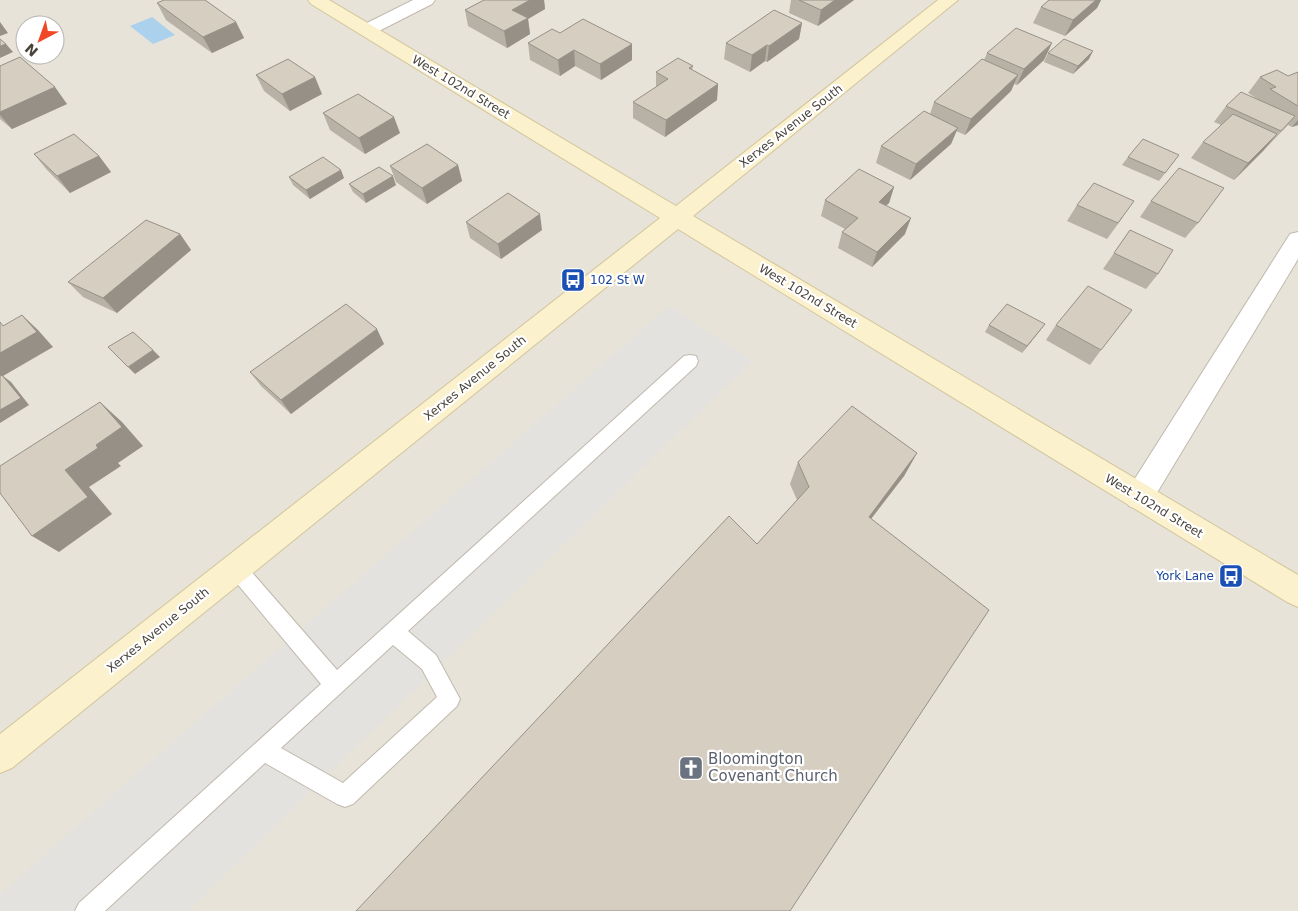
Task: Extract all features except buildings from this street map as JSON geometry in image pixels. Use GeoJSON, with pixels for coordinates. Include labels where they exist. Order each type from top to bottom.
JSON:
{"type":"FeatureCollection","features":[{"type":"Feature","properties":{"kind":"street","name":"West 102nd Street"},"geometry":{"type":"LineString","coordinates":[[317,0],[1298,592]]}},
{"type":"Feature","properties":{"kind":"street"},"geometry":{"type":"LineString","coordinates":[[367,30],[426,0]]}},
{"type":"Feature","properties":{"kind":"street","name":"Xerxes Avenue South"},"geometry":{"type":"LineString","coordinates":[[0,756],[949,0]]}},
{"type":"Feature","properties":{"kind":"street"},"geometry":{"type":"LineString","coordinates":[[1139,497],[1298,240]]}},
{"type":"Feature","properties":{"kind":"lane"},"geometry":{"type":"LineString","coordinates":[[88,911],[690,361]]}},
{"type":"Feature","properties":{"kind":"lane"},"geometry":{"type":"LineString","coordinates":[[236,568],[336,685]]}},
{"type":"Feature","properties":{"kind":"lane"},"geometry":{"type":"LineString","coordinates":[[264,751],[345,796],[450,699],[429,662],[394,633]]}},
{"type":"Feature","properties":{"kind":"shaded area"},"geometry":{"type":"Polygon","coordinates":[[[0,0],[1298,0],[1298,911],[0,911],[0,0]]]}},
{"type":"Feature","properties":{"kind":"shaded area"},"geometry":{"type":"Polygon","coordinates":[[[669,306],[752,361],[188,911],[0,911],[0,894],[669,306]]]}},
{"type":"Feature","properties":{"kind":"water"},"geometry":{"type":"Polygon","coordinates":[[[152,17],[175,35],[153,44],[130,26],[152,17]]]}},
{"type":"Feature","properties":{"kind":"place","name":"102 St W"},"geometry":{"type":"Point","coordinates":[573,280]}},
{"type":"Feature","properties":{"kind":"place","name":"York Lane"},"geometry":{"type":"Point","coordinates":[1231,576]}},
{"type":"Feature","properties":{"kind":"place","name":"Bloomington Covenant Church"},"geometry":{"type":"Point","coordinates":[691,768]}}]}
